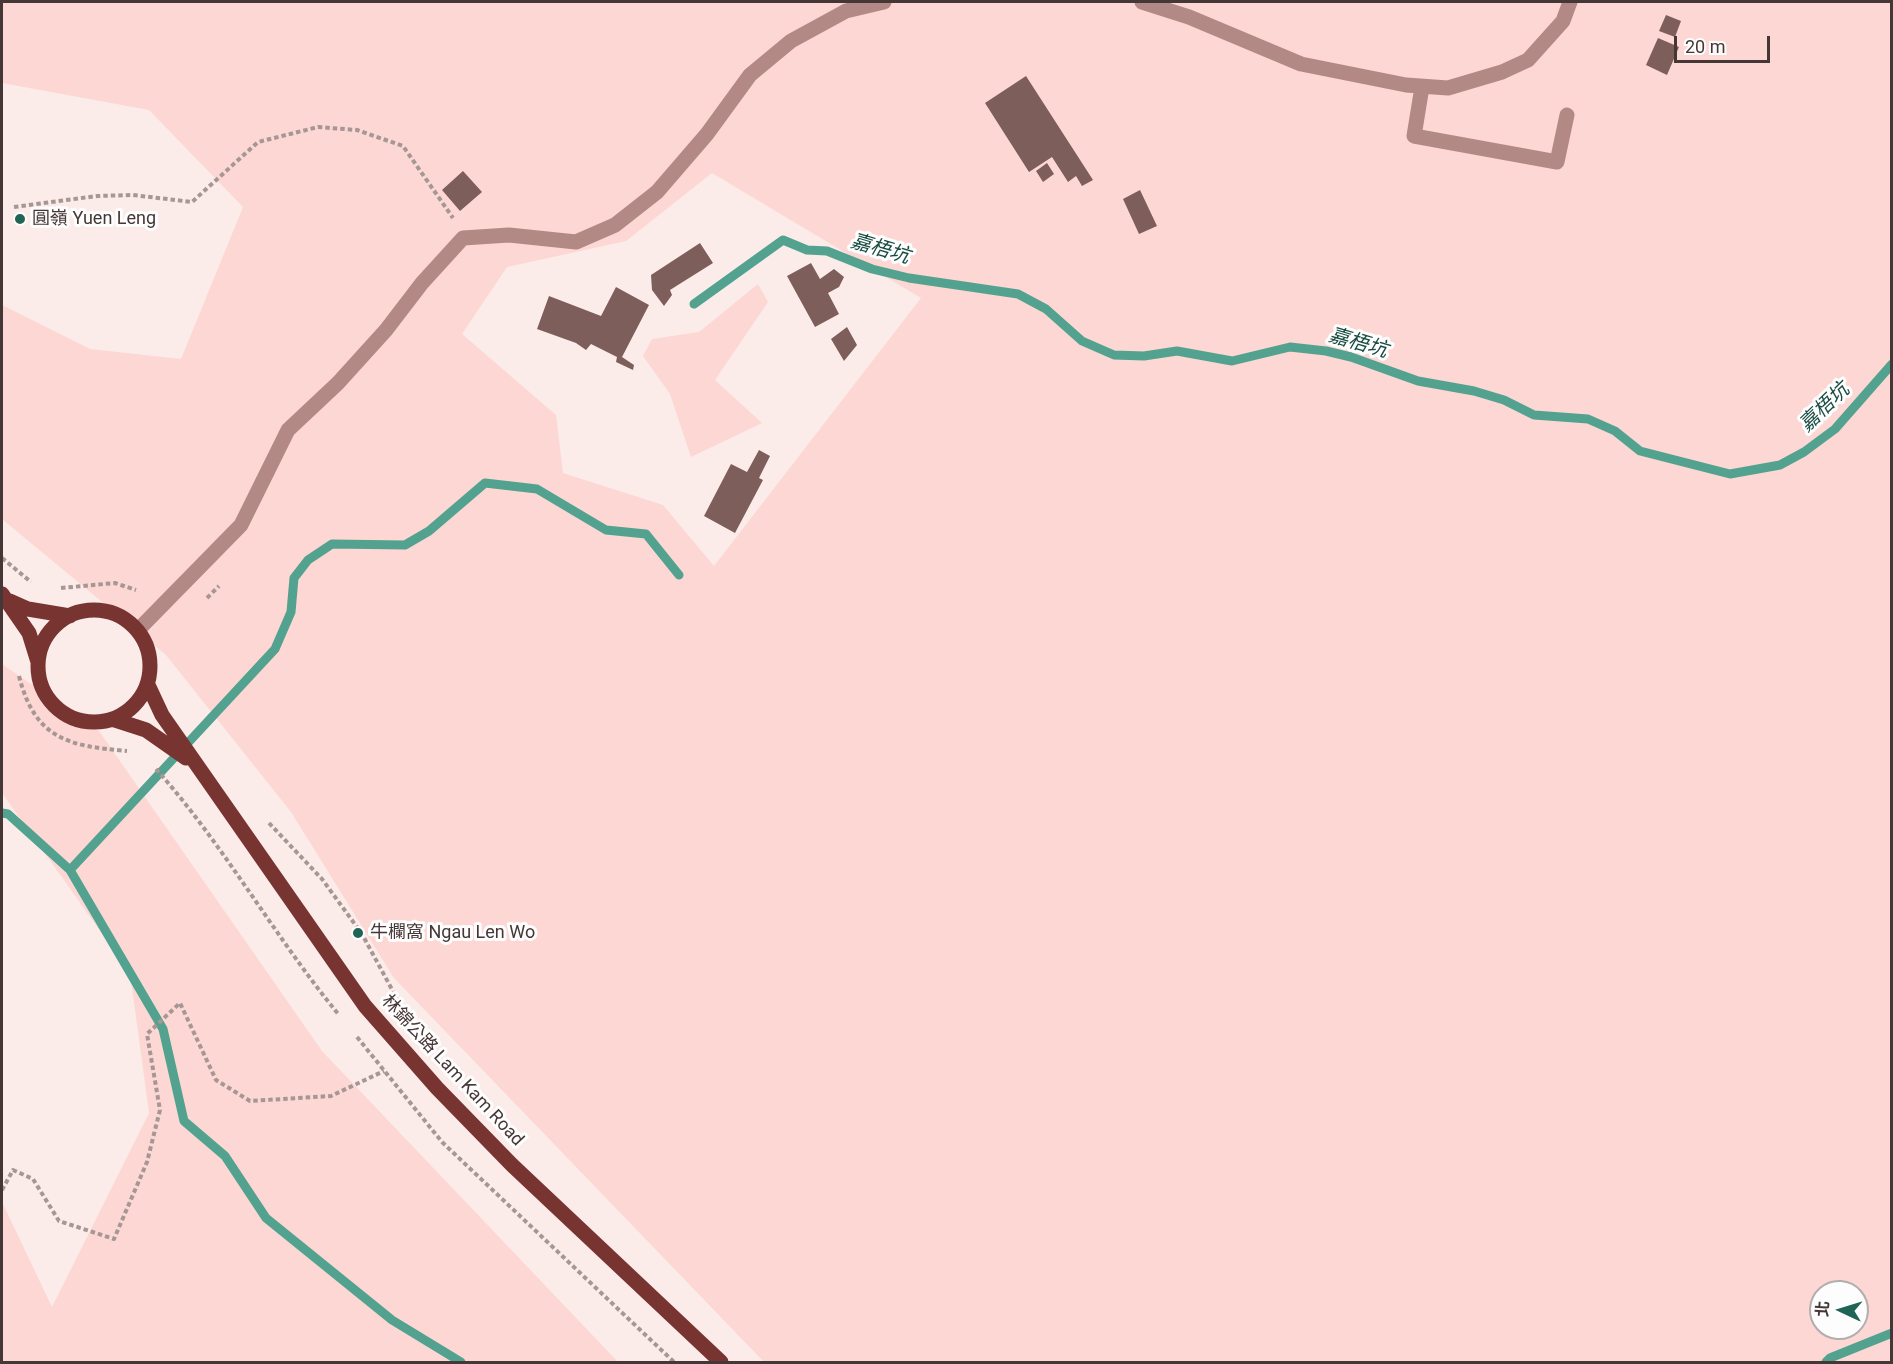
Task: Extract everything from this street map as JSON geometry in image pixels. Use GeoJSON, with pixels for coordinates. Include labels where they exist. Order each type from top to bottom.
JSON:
{"type":"FeatureCollection","features":[{"type":"Feature","properties":{"kind":"main road","name":"林錦公路 Lam Kam Road"},"geometry":{"type":"LineString","coordinates":[[4,597],[28,609],[70,616]]}},
{"type":"Feature","properties":{"kind":"main road","name":"林錦公路 Lam Kam Road"},"geometry":{"type":"LineString","coordinates":[[4,597],[29,633],[39,663],[43,688],[53,705],[68,717],[87,722],[112,719],[124,714],[138,702],[148,685],[151,666],[148,647],[138,630],[125,619],[110,612],[92,609],[70,616],[48,634],[40,651],[39,663]]}},
{"type":"Feature","properties":{"kind":"main road","name":"林錦公路 Lam Kam Road"},"geometry":{"type":"LineString","coordinates":[[148,685],[162,715],[373,1014],[437,1088],[512,1165],[721,1362]]}},
{"type":"Feature","properties":{"kind":"main road","name":"林錦公路 Lam Kam Road"},"geometry":{"type":"LineString","coordinates":[[112,719],[146,730],[198,767]]}},
{"type":"Feature","properties":{"kind":"lane"},"geometry":{"type":"LineString","coordinates":[[138,630],[241,525],[288,430],[338,383],[387,330],[422,283],[463,238],[509,235],[576,242],[615,225],[657,192],[707,134],[750,75],[791,41],[843,6],[884,2]]}},
{"type":"Feature","properties":{"kind":"lane"},"geometry":{"type":"LineString","coordinates":[[1142,2],[1189,17],[1301,64],[1422,87],[1448,88],[1502,72],[1528,60],[1563,21],[1570,2]]}},
{"type":"Feature","properties":{"kind":"lane"},"geometry":{"type":"LineString","coordinates":[[1422,87],[1414,136],[1557,162],[1567,115]]}},
{"type":"Feature","properties":{"kind":"path"},"geometry":{"type":"LineString","coordinates":[[14,207],[133,195],[192,202],[258,142],[318,127],[357,130],[403,146],[467,238]]}},
{"type":"Feature","properties":{"kind":"path"},"geometry":{"type":"LineString","coordinates":[[2,558],[33,584]]}},
{"type":"Feature","properties":{"kind":"path"},"geometry":{"type":"LineString","coordinates":[[54,589],[115,583],[136,590]]}},
{"type":"Feature","properties":{"kind":"path"},"geometry":{"type":"LineString","coordinates":[[204,601],[219,586]]}},
{"type":"Feature","properties":{"kind":"path"},"geometry":{"type":"LineString","coordinates":[[268,822],[322,879],[362,934],[405,1013]]}},
{"type":"Feature","properties":{"kind":"path"},"geometry":{"type":"LineString","coordinates":[[2,1190],[13,1170],[33,1179],[59,1221],[114,1239],[147,1162],[160,1110],[147,1034],[180,1004],[216,1080],[250,1101],[331,1095],[384,1071]]}},
{"type":"Feature","properties":{"kind":"shaded area"},"geometry":{"type":"Polygon","coordinates":[[[2,2],[1891,2],[1891,1362],[764,1362],[394,978],[291,812],[166,655],[2,519],[2,305],[90,349],[181,359],[243,207],[149,110],[2,83],[2,2]],[[712,173],[626,241],[507,267],[462,334],[556,415],[563,473],[663,505],[714,566],[921,298],[712,173]]]}},
{"type":"Feature","properties":{"kind":"shaded area"},"geometry":{"type":"Polygon","coordinates":[[[758,284],[768,302],[715,380],[762,423],[691,457],[670,394],[643,356],[652,339],[699,332],[758,284]]]}},
{"type":"Feature","properties":{"kind":"shaded area"},"geometry":{"type":"Polygon","coordinates":[[[2,664],[99,731],[322,1051],[618,1362],[2,1362],[2,1202],[52,1307],[149,1113],[130,973],[2,793],[2,664]]]}},
{"type":"Feature","properties":{"kind":"building"},"geometry":{"type":"Polygon","coordinates":[[[1666,15],[1681,21],[1675,37],[1659,31],[1666,15]]]}},
{"type":"Feature","properties":{"kind":"building"},"geometry":{"type":"Polygon","coordinates":[[[1658,38],[1679,47],[1667,75],[1646,65],[1658,38]]]}},
{"type":"Feature","properties":{"kind":"building"},"geometry":{"type":"Polygon","coordinates":[[[1026,76],[1093,180],[1082,186],[1076,176],[1068,182],[1052,157],[1029,172],[985,103],[1026,76]]]}},
{"type":"Feature","properties":{"kind":"building"},"geometry":{"type":"Polygon","coordinates":[[[1047,163],[1054,174],[1043,182],[1036,171],[1047,163]]]}},
{"type":"Feature","properties":{"kind":"building"},"geometry":{"type":"Polygon","coordinates":[[[463,171],[482,192],[460,211],[442,190],[463,171]]]}},
{"type":"Feature","properties":{"kind":"building"},"geometry":{"type":"Polygon","coordinates":[[[1140,190],[1157,226],[1139,234],[1123,199],[1140,190]]]}},
{"type":"Feature","properties":{"kind":"building"},"geometry":{"type":"Polygon","coordinates":[[[700,243],[713,263],[670,290],[672,295],[664,306],[652,290],[651,275],[700,243]]]}},
{"type":"Feature","properties":{"kind":"building"},"geometry":{"type":"Polygon","coordinates":[[[811,263],[820,279],[834,269],[844,277],[839,287],[828,293],[839,314],[815,327],[787,276],[811,263]]]}},
{"type":"Feature","properties":{"kind":"building"},"geometry":{"type":"Polygon","coordinates":[[[616,287],[649,305],[622,357],[634,365],[633,370],[616,362],[617,357],[591,344],[586,350],[576,343],[537,329],[549,296],[601,316],[616,287]]]}},
{"type":"Feature","properties":{"kind":"building"},"geometry":{"type":"Polygon","coordinates":[[[847,327],[857,345],[844,361],[831,339],[847,327]]]}},
{"type":"Feature","properties":{"kind":"building"},"geometry":{"type":"Polygon","coordinates":[[[759,450],[770,456],[759,478],[763,480],[735,533],[704,516],[731,464],[747,472],[759,450]]]}},
{"type":"Feature","properties":{"kind":"waterway","name":"嘉梧坑"},"geometry":{"type":"LineString","coordinates":[[694,304],[783,240],[807,250],[827,251],[872,269],[909,278],[1018,294],[1046,309],[1082,341],[1114,355],[1144,356],[1177,351],[1232,361],[1290,347],[1326,351],[1351,357],[1418,381],[1474,391],[1504,400],[1534,415],[1588,419],[1615,431],[1640,451],[1730,474],[1780,465],[1804,452],[1835,429],[1892,364]]}},
{"type":"Feature","properties":{"kind":"waterway"},"geometry":{"type":"LineString","coordinates":[[70,870],[275,649],[291,612],[294,578],[308,560],[332,544],[405,545],[429,531],[485,483],[537,489],[606,530],[646,534],[679,575]]}},
{"type":"Feature","properties":{"kind":"waterway"},"geometry":{"type":"LineString","coordinates":[[2,813],[8,814],[70,870],[163,1029],[184,1121],[225,1156],[266,1218],[392,1320],[461,1362]]}},
{"type":"Feature","properties":{"kind":"waterway"},"geometry":{"type":"LineString","coordinates":[[1826,1362],[1830,1358],[1892,1333]]}},
{"type":"Feature","properties":{"kind":"place","name":"圓嶺 Yuen Leng"},"geometry":{"type":"Point","coordinates":[20,219]}},
{"type":"Feature","properties":{"kind":"place","name":"牛欄窩 Ngau Len Wo"},"geometry":{"type":"Point","coordinates":[358,933]}}]}
